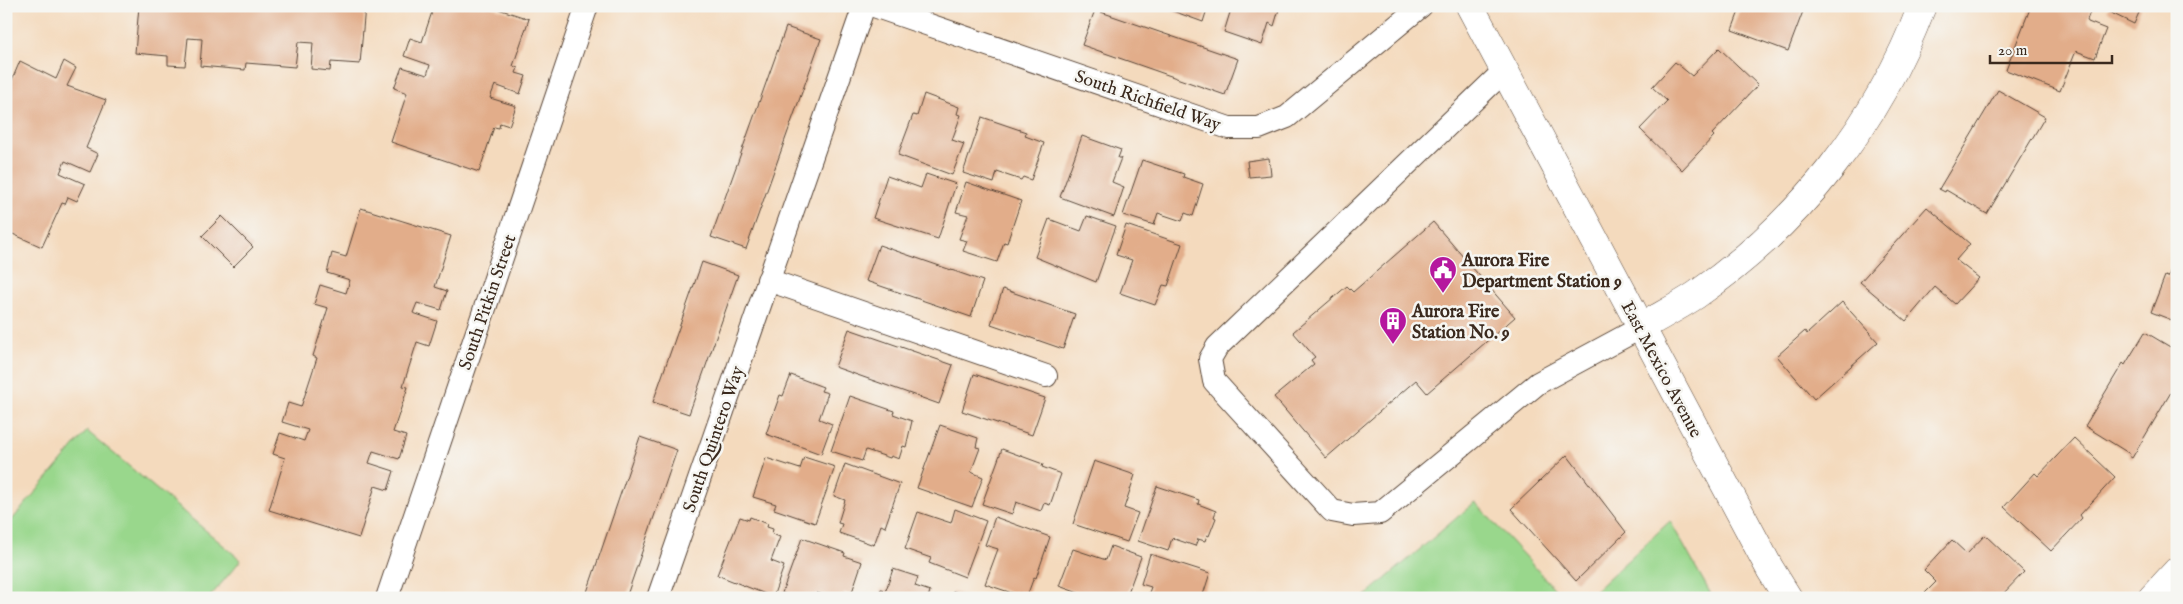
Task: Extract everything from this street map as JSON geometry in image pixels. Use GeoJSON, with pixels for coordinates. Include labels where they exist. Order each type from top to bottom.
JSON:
{"type":"FeatureCollection","features":[{"type":"Feature","properties":{"kind":"street","name":"East Mexico Avenue"},"geometry":{"type":"LineString","coordinates":[[1470,6],[1640,328],[1770,570],[1788,598]]}},
{"type":"Feature","properties":{"kind":"street"},"geometry":{"type":"LineString","coordinates":[[1640,328],[1695,296],[1745,258],[1813,192],[1852,142],[1885,89],[1922,6]]}},
{"type":"Feature","properties":{"kind":"street"},"geometry":{"type":"LineString","coordinates":[[2152,598],[2177,571]]}},
{"type":"Feature","properties":{"kind":"lane","name":"South Pitkin Street"},"geometry":{"type":"LineString","coordinates":[[387,598],[587,6]]}},
{"type":"Feature","properties":{"kind":"lane","name":"South Quintero Way"},"geometry":{"type":"LineString","coordinates":[[658,598],[864,6]]}},
{"type":"Feature","properties":{"kind":"lane","name":"South Richfield Way"},"geometry":{"type":"LineString","coordinates":[[874,6],[1230,128],[1259,128],[1287,117],[1421,6]]}},
{"type":"Feature","properties":{"kind":"lane"},"geometry":{"type":"LineString","coordinates":[[1504,71],[1217,347],[1210,359],[1214,381],[1332,511],[1353,515],[1380,513],[1538,383],[1640,328]]}},
{"type":"Feature","properties":{"kind":"lane"},"geometry":{"type":"LineString","coordinates":[[768,280],[1046,376]]}},
{"type":"Feature","properties":{"kind":"green space"},"geometry":{"type":"Polygon","coordinates":[[[87,431],[241,560],[209,598],[6,598],[6,527],[87,431]]]}},
{"type":"Feature","properties":{"kind":"green space"},"geometry":{"type":"Polygon","coordinates":[[[1475,502],[1563,598],[1363,598],[1475,502]]]}},
{"type":"Feature","properties":{"kind":"green space"},"geometry":{"type":"Polygon","coordinates":[[[1670,521],[1713,598],[1587,598],[1670,521]]]}},
{"type":"Feature","properties":{"kind":"building"},"geometry":{"type":"Polygon","coordinates":[[[139,6],[365,6],[360,64],[331,62],[330,71],[311,69],[313,43],[298,42],[295,67],[246,63],[245,70],[200,66],[202,39],[188,38],[185,66],[168,65],[168,56],[135,53],[139,6]]]}},
{"type":"Feature","properties":{"kind":"building"},"geometry":{"type":"Polygon","coordinates":[[[434,6],[489,6],[529,19],[513,66],[518,68],[516,73],[526,76],[520,94],[495,85],[490,98],[516,106],[509,126],[500,123],[499,128],[494,127],[479,172],[391,142],[407,93],[394,88],[402,67],[427,75],[430,65],[404,56],[410,38],[422,42],[434,6]]]}},
{"type":"Feature","properties":{"kind":"building"},"geometry":{"type":"Polygon","coordinates":[[[1159,6],[1208,6],[1203,22],[1159,6]]]}},
{"type":"Feature","properties":{"kind":"building"},"geometry":{"type":"Polygon","coordinates":[[[1232,6],[1280,6],[1274,26],[1269,23],[1262,45],[1224,32],[1232,6]]]}},
{"type":"Feature","properties":{"kind":"building"},"geometry":{"type":"Polygon","coordinates":[[[1741,6],[1805,6],[1788,51],[1732,30],[1741,6]]]}},
{"type":"Feature","properties":{"kind":"building"},"geometry":{"type":"Polygon","coordinates":[[[2031,6],[2092,6],[2088,22],[2106,29],[2095,58],[2076,51],[2060,91],[2006,70],[2031,6]]]}},
{"type":"Feature","properties":{"kind":"building"},"geometry":{"type":"Polygon","coordinates":[[[2109,6],[2138,6],[2141,8],[2134,24],[2107,11],[2109,6]]]}},
{"type":"Feature","properties":{"kind":"building"},"geometry":{"type":"Polygon","coordinates":[[[1095,10],[1238,59],[1225,95],[1082,45],[1095,10]]]}},
{"type":"Feature","properties":{"kind":"building"},"geometry":{"type":"Polygon","coordinates":[[[786,27],[821,39],[746,249],[711,237],[786,27]]]}},
{"type":"Feature","properties":{"kind":"building"},"geometry":{"type":"Polygon","coordinates":[[[1719,48],[1758,85],[1712,134],[1714,136],[1682,170],[1640,129],[1667,101],[1652,87],[1675,62],[1692,76],[1719,48]]]}},
{"type":"Feature","properties":{"kind":"building"},"geometry":{"type":"Polygon","coordinates":[[[20,61],[56,79],[64,61],[76,68],[67,86],[106,100],[86,148],[98,154],[90,172],[65,161],[60,173],[85,184],[77,201],[68,197],[65,204],[62,203],[42,247],[6,231],[6,94],[20,61]]]}},
{"type":"Feature","properties":{"kind":"building"},"geometry":{"type":"Polygon","coordinates":[[[1998,90],[2045,117],[1987,214],[1946,190],[1945,192],[1939,189],[1998,90]]]}},
{"type":"Feature","properties":{"kind":"building"},"geometry":{"type":"Polygon","coordinates":[[[924,94],[959,107],[957,114],[961,115],[952,140],[964,144],[952,175],[898,155],[913,115],[917,116],[924,94]]]}},
{"type":"Feature","properties":{"kind":"building"},"geometry":{"type":"Polygon","coordinates":[[[982,117],[1026,132],[1025,136],[1044,143],[1031,180],[1023,177],[1021,180],[997,172],[994,183],[963,173],[982,117]]]}},
{"type":"Feature","properties":{"kind":"building"},"geometry":{"type":"Polygon","coordinates":[[[1082,136],[1121,150],[1118,158],[1121,158],[1112,182],[1124,187],[1114,217],[1060,197],[1082,136]]]}},
{"type":"Feature","properties":{"kind":"building"},"geometry":{"type":"Polygon","coordinates":[[[1269,158],[1271,175],[1249,177],[1247,161],[1269,158]]]}},
{"type":"Feature","properties":{"kind":"building"},"geometry":{"type":"Polygon","coordinates":[[[1142,160],[1184,174],[1183,177],[1203,184],[1193,216],[1185,213],[1182,221],[1158,213],[1154,225],[1123,215],[1142,160]]]}},
{"type":"Feature","properties":{"kind":"building"},"geometry":{"type":"Polygon","coordinates":[[[926,174],[956,184],[938,239],[873,218],[887,176],[921,188],[926,174]]]}},
{"type":"Feature","properties":{"kind":"building"},"geometry":{"type":"Polygon","coordinates":[[[966,182],[1021,201],[1007,243],[1004,242],[997,262],[963,251],[967,241],[959,239],[968,215],[956,212],[966,182]]]}},
{"type":"Feature","properties":{"kind":"building"},"geometry":{"type":"Polygon","coordinates":[[[1927,207],[1970,244],[1956,260],[1979,278],[1955,304],[1935,287],[1906,321],[1860,282],[1927,207]]]}},
{"type":"Feature","properties":{"kind":"building"},"geometry":{"type":"Polygon","coordinates":[[[361,208],[451,236],[435,287],[447,291],[441,310],[417,303],[413,313],[437,321],[429,346],[417,342],[403,386],[408,387],[393,432],[406,436],[399,459],[373,451],[369,463],[394,471],[388,490],[375,486],[359,538],[269,510],[285,458],[273,454],[280,433],[304,441],[308,430],[282,422],[288,403],[301,407],[317,358],[313,356],[328,308],[314,304],[320,285],[346,293],[350,280],[327,273],[332,253],[346,257],[361,208]]]}},
{"type":"Feature","properties":{"kind":"building"},"geometry":{"type":"Polygon","coordinates":[[[222,216],[253,247],[233,267],[202,236],[222,216]]]}},
{"type":"Feature","properties":{"kind":"building"},"geometry":{"type":"Polygon","coordinates":[[[1087,216],[1116,226],[1096,282],[1035,257],[1049,219],[1081,231],[1087,216]]]}},
{"type":"Feature","properties":{"kind":"building","name":"Aurora Fire Station No. 9"},"geometry":{"type":"Polygon","coordinates":[[[1433,222],[1515,317],[1427,393],[1416,380],[1326,458],[1274,397],[1314,364],[1311,360],[1315,357],[1293,332],[1347,286],[1353,292],[1433,222]]]}},
{"type":"Feature","properties":{"kind":"building"},"geometry":{"type":"Polygon","coordinates":[[[1126,225],[1182,244],[1168,286],[1163,285],[1155,305],[1120,293],[1132,260],[1116,255],[1126,225]]]}},
{"type":"Feature","properties":{"kind":"building"},"geometry":{"type":"Polygon","coordinates":[[[879,245],[983,281],[971,317],[866,281],[879,245]]]}},
{"type":"Feature","properties":{"kind":"building"},"geometry":{"type":"Polygon","coordinates":[[[2177,255],[2177,322],[2151,312],[2165,276],[2168,277],[2177,255]]]}},
{"type":"Feature","properties":{"kind":"building"},"geometry":{"type":"Polygon","coordinates":[[[702,262],[738,275],[689,414],[653,402],[702,262]]]}},
{"type":"Feature","properties":{"kind":"building"},"geometry":{"type":"Polygon","coordinates":[[[1003,289],[1075,314],[1063,349],[991,324],[1003,289]]]}},
{"type":"Feature","properties":{"kind":"building"},"geometry":{"type":"Polygon","coordinates":[[[1842,302],[1878,342],[1814,399],[1777,356],[1805,331],[1807,334],[1842,302]]]}},
{"type":"Feature","properties":{"kind":"building"},"geometry":{"type":"Polygon","coordinates":[[[849,329],[953,365],[939,404],[835,367],[849,329]]]}},
{"type":"Feature","properties":{"kind":"building"},"geometry":{"type":"Polygon","coordinates":[[[2145,332],[2177,351],[2177,382],[2132,458],[2129,456],[2130,454],[2085,426],[2123,363],[2125,365],[2145,332]]]}},
{"type":"Feature","properties":{"kind":"building"},"geometry":{"type":"Polygon","coordinates":[[[974,374],[1045,398],[1032,435],[962,411],[974,374]]]}},
{"type":"Feature","properties":{"kind":"building"},"geometry":{"type":"Polygon","coordinates":[[[791,375],[823,387],[821,391],[828,393],[819,419],[832,424],[821,454],[766,434],[780,395],[783,396],[791,375]]]}},
{"type":"Feature","properties":{"kind":"building"},"geometry":{"type":"Polygon","coordinates":[[[850,396],[894,411],[893,414],[912,421],[906,447],[903,446],[899,459],[866,450],[862,461],[831,451],[850,396]]]}},
{"type":"Feature","properties":{"kind":"building"},"geometry":{"type":"Polygon","coordinates":[[[940,425],[978,438],[976,447],[980,448],[971,472],[983,477],[972,507],[917,488],[940,425]]]}},
{"type":"Feature","properties":{"kind":"building"},"geometry":{"type":"Polygon","coordinates":[[[640,437],[677,450],[626,598],[585,598],[640,437]]]}},
{"type":"Feature","properties":{"kind":"building"},"geometry":{"type":"Polygon","coordinates":[[[2074,438],[2115,477],[2080,515],[2082,518],[2051,551],[2004,507],[2035,473],[2038,476],[2074,438]]]}},
{"type":"Feature","properties":{"kind":"building"},"geometry":{"type":"Polygon","coordinates":[[[1002,449],[1043,464],[1042,467],[1061,474],[1050,505],[1044,503],[1041,511],[1016,502],[1012,514],[982,504],[1002,449]]]}},
{"type":"Feature","properties":{"kind":"building"},"geometry":{"type":"Polygon","coordinates":[[[1567,455],[1626,532],[1576,581],[1511,509],[1567,455]]]}},
{"type":"Feature","properties":{"kind":"building"},"geometry":{"type":"Polygon","coordinates":[[[804,457],[835,467],[815,523],[774,509],[776,504],[753,497],[766,458],[800,469],[804,457]]]}},
{"type":"Feature","properties":{"kind":"building"},"geometry":{"type":"Polygon","coordinates":[[[1094,461],[1135,475],[1124,508],[1138,513],[1127,542],[1073,524],[1094,461]]]}},
{"type":"Feature","properties":{"kind":"building"},"geometry":{"type":"Polygon","coordinates":[[[845,464],[900,484],[885,527],[881,525],[874,545],[839,533],[842,524],[838,523],[845,500],[834,496],[845,464]]]}},
{"type":"Feature","properties":{"kind":"building"},"geometry":{"type":"Polygon","coordinates":[[[1157,486],[1199,500],[1198,504],[1216,511],[1214,517],[1216,518],[1205,541],[1198,539],[1195,546],[1172,538],[1168,551],[1138,541],[1157,486]]]}},
{"type":"Feature","properties":{"kind":"building"},"geometry":{"type":"Polygon","coordinates":[[[955,509],[986,521],[965,577],[929,563],[931,558],[905,549],[918,512],[951,523],[955,509]]]}},
{"type":"Feature","properties":{"kind":"building"},"geometry":{"type":"Polygon","coordinates":[[[740,517],[749,520],[750,517],[768,524],[767,527],[773,529],[772,534],[780,537],[771,561],[784,566],[773,597],[717,575],[740,517]]]}},
{"type":"Feature","properties":{"kind":"building"},"geometry":{"type":"Polygon","coordinates":[[[995,517],[1050,537],[1036,578],[1034,577],[1027,596],[1019,593],[1018,595],[985,584],[998,549],[985,545],[995,517]]]}},
{"type":"Feature","properties":{"kind":"building"},"geometry":{"type":"Polygon","coordinates":[[[1985,535],[2024,572],[1999,598],[1920,598],[1936,582],[1924,570],[1952,540],[1967,554],[1985,535]]]}},
{"type":"Feature","properties":{"kind":"building"},"geometry":{"type":"Polygon","coordinates":[[[802,538],[845,553],[844,556],[862,562],[851,595],[844,592],[842,598],[832,598],[817,593],[815,598],[795,598],[782,593],[802,538]]]}},
{"type":"Feature","properties":{"kind":"building"},"geometry":{"type":"Polygon","coordinates":[[[1111,546],[1141,557],[1126,598],[1083,598],[1084,595],[1059,586],[1073,549],[1106,560],[1111,546]]]}},
{"type":"Feature","properties":{"kind":"building"},"geometry":{"type":"Polygon","coordinates":[[[1150,554],[1210,573],[1202,598],[1147,598],[1151,587],[1141,584],[1150,554]]]}},
{"type":"Feature","properties":{"kind":"building"},"geometry":{"type":"Polygon","coordinates":[[[893,569],[918,577],[915,586],[930,591],[928,598],[878,598],[881,589],[886,590],[893,569]]]}},
{"type":"Feature","properties":{"kind":"building"},"geometry":{"type":"Polygon","coordinates":[[[953,591],[970,598],[951,598],[953,591]]]}},
{"type":"Feature","properties":{"kind":"place","name":"Aurora Fire Department Station 9"},"geometry":{"type":"Point","coordinates":[1443,294]}},
{"type":"Feature","properties":{"kind":"place","name":"Aurora Fire Station No. 9"},"geometry":{"type":"Point","coordinates":[1393,345]}}]}
